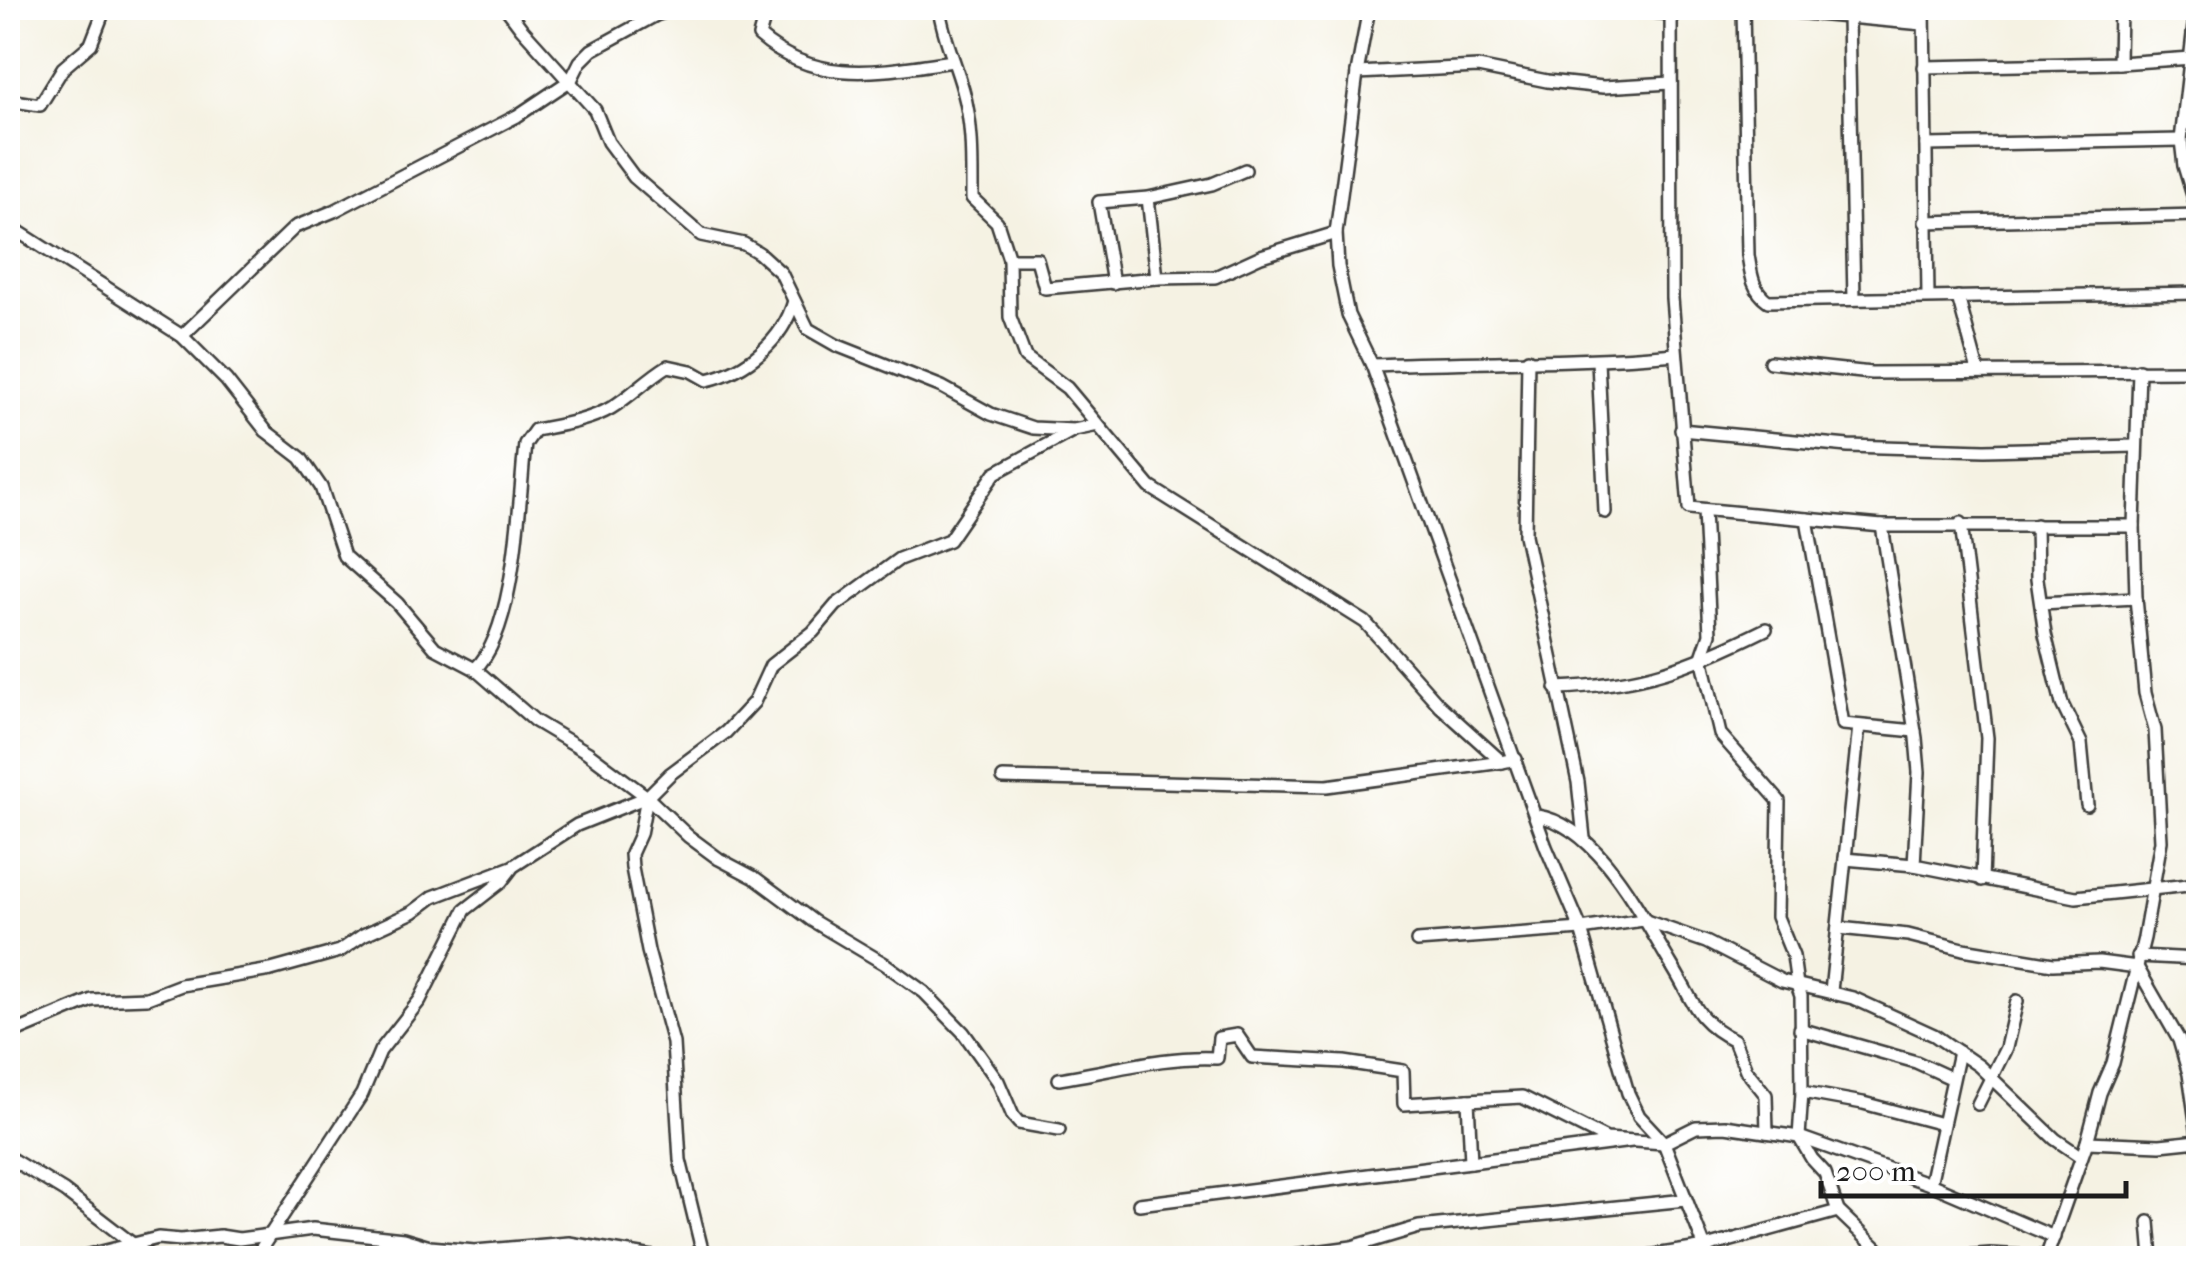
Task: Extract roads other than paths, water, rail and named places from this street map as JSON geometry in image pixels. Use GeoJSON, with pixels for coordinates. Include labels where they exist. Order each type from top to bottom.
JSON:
{"type":"FeatureCollection","features":[{"type":"Feature","properties":{"kind":"street"},"geometry":{"type":"LineString","coordinates":[[8,100],[40,106],[64,68],[91,44],[104,8]]}},
{"type":"Feature","properties":{"kind":"street"},"geometry":{"type":"LineString","coordinates":[[506,8],[595,110],[608,142],[634,178],[701,235],[744,244],[781,273],[808,329],[836,345],[942,387],[992,414],[1033,428],[1074,430],[1098,425]]}},
{"type":"Feature","properties":{"kind":"street"},"geometry":{"type":"LineString","coordinates":[[182,336],[295,228],[472,140],[571,80],[592,50],[656,15],[677,8]]}},
{"type":"Feature","properties":{"kind":"street"},"geometry":{"type":"LineString","coordinates":[[767,8],[759,36],[779,53],[816,68],[866,73],[953,61]]}},
{"type":"Feature","properties":{"kind":"street"},"geometry":{"type":"LineString","coordinates":[[940,8],[942,31],[964,90],[972,137],[972,198],[997,222],[1009,259],[1010,317],[1026,357],[1067,388],[1150,487],[1365,622],[1440,706],[1509,761]]}},
{"type":"Feature","properties":{"kind":"street"},"geometry":{"type":"LineString","coordinates":[[1369,8],[1336,233],[1348,315],[1372,365],[1509,761],[1536,816],[1580,929],[1600,985],[1628,1092],[1640,1116],[1664,1143],[1708,1253]]}},
{"type":"Feature","properties":{"kind":"street"},"geometry":{"type":"LineString","coordinates":[[1616,8],[1671,11],[1672,298],[1689,508],[1882,526],[2134,526]]}},
{"type":"Feature","properties":{"kind":"street"},"geometry":{"type":"LineString","coordinates":[[1924,24],[1747,8],[1744,165],[1752,282],[1758,294],[1768,301],[2198,292]]}},
{"type":"Feature","properties":{"kind":"street"},"geometry":{"type":"LineString","coordinates":[[1924,8],[1928,297]]}},
{"type":"Feature","properties":{"kind":"street"},"geometry":{"type":"LineString","coordinates":[[2118,63],[2120,8]]}},
{"type":"Feature","properties":{"kind":"street"},"geometry":{"type":"LineString","coordinates":[[2196,8],[2182,140],[2198,187]]}},
{"type":"Feature","properties":{"kind":"street"},"geometry":{"type":"LineString","coordinates":[[1848,16],[1854,299]]}},
{"type":"Feature","properties":{"kind":"street"},"geometry":{"type":"LineString","coordinates":[[1924,67],[2192,58]]}},
{"type":"Feature","properties":{"kind":"street"},"geometry":{"type":"LineString","coordinates":[[1357,74],[1478,67],[1603,87],[1672,82]]}},
{"type":"Feature","properties":{"kind":"street"},"geometry":{"type":"LineString","coordinates":[[1926,145],[2182,140]]}},
{"type":"Feature","properties":{"kind":"street"},"geometry":{"type":"LineString","coordinates":[[1113,284],[1099,202],[1148,198],[1212,184],[1245,170]]}},
{"type":"Feature","properties":{"kind":"street"},"geometry":{"type":"LineString","coordinates":[[1925,222],[2198,213],[2192,197],[2193,175]]}},
{"type":"Feature","properties":{"kind":"street"},"geometry":{"type":"LineString","coordinates":[[1148,198],[1157,278]]}},
{"type":"Feature","properties":{"kind":"street"},"geometry":{"type":"LineString","coordinates":[[8,225],[182,336],[226,380],[266,431],[301,458],[321,487],[344,556],[397,603],[435,648],[475,668],[535,722],[587,752],[719,859],[754,878],[924,992],[964,1032],[998,1081],[1019,1123],[1060,1130]]}},
{"type":"Feature","properties":{"kind":"street"},"geometry":{"type":"LineString","coordinates":[[1009,259],[1037,259],[1045,288],[1216,277],[1262,256],[1336,233]]}},
{"type":"Feature","properties":{"kind":"street"},"geometry":{"type":"LineString","coordinates":[[1958,297],[1978,370]]}},
{"type":"Feature","properties":{"kind":"street"},"geometry":{"type":"LineString","coordinates":[[475,668],[487,658],[507,594],[525,444],[535,430],[574,422],[611,408],[668,366],[691,371],[707,380],[728,376],[767,348],[788,320],[794,300]]}},
{"type":"Feature","properties":{"kind":"street"},"geometry":{"type":"LineString","coordinates":[[1372,365],[1528,359],[1598,361],[1676,354]]}},
{"type":"Feature","properties":{"kind":"street"},"geometry":{"type":"LineString","coordinates":[[1528,359],[1525,535],[1578,782],[1584,838]]}},
{"type":"Feature","properties":{"kind":"street"},"geometry":{"type":"LineString","coordinates":[[1598,361],[1605,512]]}},
{"type":"Feature","properties":{"kind":"street"},"geometry":{"type":"LineString","coordinates":[[1770,362],[1871,373],[2198,371]]}},
{"type":"Feature","properties":{"kind":"street"},"geometry":{"type":"LineString","coordinates":[[1940,1258],[1990,1254],[2047,1258],[2113,1063],[2138,961],[2161,841],[2155,730],[2145,693],[2136,598],[2139,370]]}},
{"type":"Feature","properties":{"kind":"street"},"geometry":{"type":"LineString","coordinates":[[8,1035],[92,1000],[147,998],[181,985],[270,970],[340,950],[433,898],[512,867],[577,825],[647,797],[670,774],[726,732],[754,702],[772,664],[813,632],[836,604],[900,558],[950,540],[994,474],[1074,430]]}},
{"type":"Feature","properties":{"kind":"street"},"geometry":{"type":"LineString","coordinates":[[1681,430],[1848,446],[1985,450],[2136,446]]}},
{"type":"Feature","properties":{"kind":"street"},"geometry":{"type":"LineString","coordinates":[[1704,511],[1710,634],[1702,659],[1720,734],[1779,801],[1777,917],[1794,956],[1796,985],[1801,996],[1799,1137],[1825,1173],[1838,1211],[1887,1258]]}},
{"type":"Feature","properties":{"kind":"street"},"geometry":{"type":"LineString","coordinates":[[1807,519],[1843,724],[1915,731]]}},
{"type":"Feature","properties":{"kind":"street"},"geometry":{"type":"LineString","coordinates":[[1961,523],[1988,738],[1982,880]]}},
{"type":"Feature","properties":{"kind":"street"},"geometry":{"type":"LineString","coordinates":[[2036,525],[2041,603],[2062,704],[2081,744],[2086,804]]}},
{"type":"Feature","properties":{"kind":"street"},"geometry":{"type":"LineString","coordinates":[[1882,526],[1919,772],[1914,865]]}},
{"type":"Feature","properties":{"kind":"street"},"geometry":{"type":"LineString","coordinates":[[2041,603],[2136,598]]}},
{"type":"Feature","properties":{"kind":"street"},"geometry":{"type":"LineString","coordinates":[[1556,688],[1609,686],[1666,674],[1766,629]]}},
{"type":"Feature","properties":{"kind":"street"},"geometry":{"type":"LineString","coordinates":[[1831,991],[1859,726]]}},
{"type":"Feature","properties":{"kind":"street"},"geometry":{"type":"LineString","coordinates":[[1003,778],[1328,786],[1509,761]]}},
{"type":"Feature","properties":{"kind":"street"},"geometry":{"type":"LineString","coordinates":[[647,797],[640,834],[631,854],[632,868],[648,950],[673,1044],[680,1160],[704,1258]]}},
{"type":"Feature","properties":{"kind":"street"},"geometry":{"type":"LineString","coordinates":[[1536,816],[1564,824],[1584,838],[1674,967],[1694,1009],[1712,1029],[1734,1040],[1746,1070],[1766,1095],[1767,1132]]}},
{"type":"Feature","properties":{"kind":"street"},"geometry":{"type":"LineString","coordinates":[[1845,859],[1914,865],[2076,898],[2198,884]]}},
{"type":"Feature","properties":{"kind":"street"},"geometry":{"type":"LineString","coordinates":[[255,1258],[362,1094],[380,1051],[426,990],[465,910],[501,882],[512,867]]}},
{"type":"Feature","properties":{"kind":"street"},"geometry":{"type":"LineString","coordinates":[[1417,942],[1643,920],[1706,942],[1796,985],[1831,991],[1934,1035],[1991,1076],[2055,1139],[2080,1156]]}},
{"type":"Feature","properties":{"kind":"street"},"geometry":{"type":"LineString","coordinates":[[1839,928],[1908,935],[2053,964],[2198,959]]}},
{"type":"Feature","properties":{"kind":"street"},"geometry":{"type":"LineString","coordinates":[[2087,1142],[2160,1144],[2198,1138],[2189,1074],[2179,1040],[2138,961]]}},
{"type":"Feature","properties":{"kind":"street"},"geometry":{"type":"LineString","coordinates":[[1978,1104],[2006,1048],[2016,1001]]}},
{"type":"Feature","properties":{"kind":"street"},"geometry":{"type":"LineString","coordinates":[[1800,1029],[1916,1062],[1951,1078]]}},
{"type":"Feature","properties":{"kind":"street"},"geometry":{"type":"LineString","coordinates":[[1059,1079],[1180,1056],[1217,1058],[1219,1038],[1237,1035],[1252,1058],[1344,1062],[1404,1070],[1404,1104],[1522,1097],[1606,1138],[1632,1141],[1664,1143],[1696,1127],[1725,1126],[1799,1137],[1930,1184],[2054,1237]]}},
{"type":"Feature","properties":{"kind":"street"},"geometry":{"type":"LineString","coordinates":[[1930,1184],[1958,1052]]}},
{"type":"Feature","properties":{"kind":"street"},"geometry":{"type":"LineString","coordinates":[[1802,1092],[1942,1124]]}},
{"type":"Feature","properties":{"kind":"street"},"geometry":{"type":"LineString","coordinates":[[1468,1100],[1471,1162]]}},
{"type":"Feature","properties":{"kind":"street"},"geometry":{"type":"LineString","coordinates":[[1139,1204],[1632,1141]]}},
{"type":"Feature","properties":{"kind":"street"},"geometry":{"type":"LineString","coordinates":[[8,1156],[64,1190],[151,1258]]}},
{"type":"Feature","properties":{"kind":"street"},"geometry":{"type":"LineString","coordinates":[[1272,1258],[1352,1248],[1419,1226],[1686,1200]]}},
{"type":"Feature","properties":{"kind":"street"},"geometry":{"type":"LineString","coordinates":[[1636,1258],[1708,1253],[1838,1211]]}},
{"type":"Feature","properties":{"kind":"street"},"geometry":{"type":"LineString","coordinates":[[2149,1222],[2152,1258]]}},
{"type":"Feature","properties":{"kind":"street"},"geometry":{"type":"LineString","coordinates":[[77,1258],[158,1238],[239,1239],[313,1229],[404,1239],[430,1248],[475,1250],[568,1243],[659,1258]]}},
{"type":"Feature","properties":{"kind":"street"},"geometry":{"type":"LineString","coordinates":[[2190,1258],[2198,1257],[2198,1243]]}}]}
